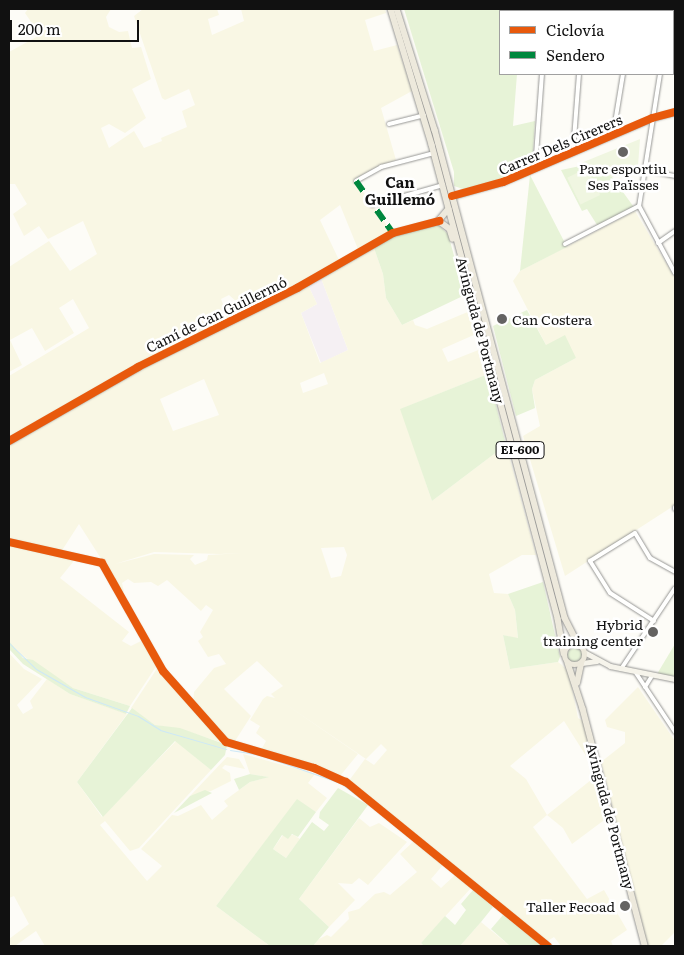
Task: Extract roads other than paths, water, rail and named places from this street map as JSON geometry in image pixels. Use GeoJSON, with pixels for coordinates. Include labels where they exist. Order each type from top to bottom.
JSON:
{"type":"FeatureCollection","features":[{"type":"Feature","properties":{"kind":"main road","name":"Avinguda de Portmany"},"geometry":{"type":"LineString","coordinates":[[391,9],[434,152],[564,653]]}},
{"type":"Feature","properties":{"kind":"main road","name":"Avinguda de Portmany"},"geometry":{"type":"LineString","coordinates":[[398,9],[452,196],[565,618],[579,646]]}},
{"type":"Feature","properties":{"kind":"main road"},"geometry":{"type":"LineString","coordinates":[[449,209],[439,221],[450,229],[472,295]]}},
{"type":"Feature","properties":{"kind":"main road"},"geometry":{"type":"LineString","coordinates":[[564,653],[570,646],[579,646]]}},
{"type":"Feature","properties":{"kind":"main road","name":"EI-600"},"geometry":{"type":"LineString","coordinates":[[579,646],[584,652],[581,664]]}},
{"type":"Feature","properties":{"kind":"main road","name":"EI-600"},"geometry":{"type":"LineString","coordinates":[[564,653],[568,663]]}},
{"type":"Feature","properties":{"kind":"main road","name":"Avinguda de Portmany"},"geometry":{"type":"LineString","coordinates":[[568,663],[576,685],[646,946]]}},
{"type":"Feature","properties":{"kind":"main road"},"geometry":{"type":"LineString","coordinates":[[568,663],[581,664]]}},
{"type":"Feature","properties":{"kind":"main road","name":"Avinguda de Portmany"},"geometry":{"type":"LineString","coordinates":[[576,685],[581,664]]}},
{"type":"Feature","properties":{"kind":"street"},"geometry":{"type":"LineString","coordinates":[[535,169],[542,75]]}},
{"type":"Feature","properties":{"kind":"street"},"geometry":{"type":"LineString","coordinates":[[573,152],[579,75]]}},
{"type":"Feature","properties":{"kind":"street"},"geometry":{"type":"LineString","coordinates":[[613,135],[623,75]]}},
{"type":"Feature","properties":{"kind":"street"},"geometry":{"type":"LineString","coordinates":[[660,75],[638,206],[675,273]]}},
{"type":"Feature","properties":{"kind":"street","name":"Carrer Dels Cirerers"},"geometry":{"type":"LineString","coordinates":[[452,196],[503,182],[652,118],[675,112]]}},
{"type":"Feature","properties":{"kind":"street"},"geometry":{"type":"LineString","coordinates":[[389,124],[424,115]]}},
{"type":"Feature","properties":{"kind":"street"},"geometry":{"type":"LineString","coordinates":[[356,180],[381,167],[434,152]]}},
{"type":"Feature","properties":{"kind":"street"},"geometry":{"type":"LineString","coordinates":[[644,170],[675,176]]}},
{"type":"Feature","properties":{"kind":"street"},"geometry":{"type":"LineString","coordinates":[[372,205],[442,185]]}},
{"type":"Feature","properties":{"kind":"street"},"geometry":{"type":"LineString","coordinates":[[566,244],[638,206]]}},
{"type":"Feature","properties":{"kind":"street","name":"Camí de Can Guillermó"},"geometry":{"type":"LineString","coordinates":[[9,441],[138,366],[297,288],[393,233],[439,221]]}},
{"type":"Feature","properties":{"kind":"street"},"geometry":{"type":"LineString","coordinates":[[658,244],[675,231]]}},
{"type":"Feature","properties":{"kind":"street"},"geometry":{"type":"LineString","coordinates":[[654,621],[610,593],[590,561],[634,533],[650,558],[675,572]]}},
{"type":"Feature","properties":{"kind":"street"},"geometry":{"type":"LineString","coordinates":[[9,542],[102,563],[163,671],[226,742],[314,768],[346,782],[548,946]]}},
{"type":"Feature","properties":{"kind":"street"},"geometry":{"type":"LineString","coordinates":[[621,669],[675,588]]}},
{"type":"Feature","properties":{"kind":"street"},"geometry":{"type":"LineString","coordinates":[[584,652],[598,661],[621,669],[675,679]]}},
{"type":"Feature","properties":{"kind":"street"},"geometry":{"type":"LineString","coordinates":[[581,664],[598,661]]}},
{"type":"Feature","properties":{"kind":"street"},"geometry":{"type":"LineString","coordinates":[[636,673],[675,732]]}},
{"type":"Feature","properties":{"kind":"street"},"geometry":{"type":"LineString","coordinates":[[645,687],[652,676]]}},
{"type":"Feature","properties":{"kind":"waterway"},"geometry":{"type":"LineString","coordinates":[[9,643],[36,669],[85,697],[138,716],[160,730],[226,749]]}},
{"type":"Feature","properties":{"kind":"waterway"},"geometry":{"type":"LineString","coordinates":[[230,750],[260,755],[338,782]]}},
{"type":"Feature","properties":{"kind":"waterway"},"geometry":{"type":"LineString","coordinates":[[342,784],[403,830]]}},
{"type":"Feature","properties":{"kind":"waterway"},"geometry":{"type":"LineString","coordinates":[[456,873],[471,887]]}},
{"type":"Feature","properties":{"kind":"waterway"},"geometry":{"type":"LineString","coordinates":[[474,890],[543,946]]}},
{"type":"Feature","properties":{"kind":"place","name":"Parc esportiu Ses Païsses"},"geometry":{"type":"Point","coordinates":[623,152]}},
{"type":"Feature","properties":{"kind":"place","name":"Can Costera"},"geometry":{"type":"Point","coordinates":[502,319]}},
{"type":"Feature","properties":{"kind":"place","name":"Hybrid training center"},"geometry":{"type":"Point","coordinates":[653,632]}},
{"type":"Feature","properties":{"kind":"place","name":"Taller Fecoad"},"geometry":{"type":"Point","coordinates":[625,906]}},
{"type":"Feature","properties":{"kind":"district","name":"Can Guillemó"},"geometry":{"type":"Point","coordinates":[400,190]}}]}
